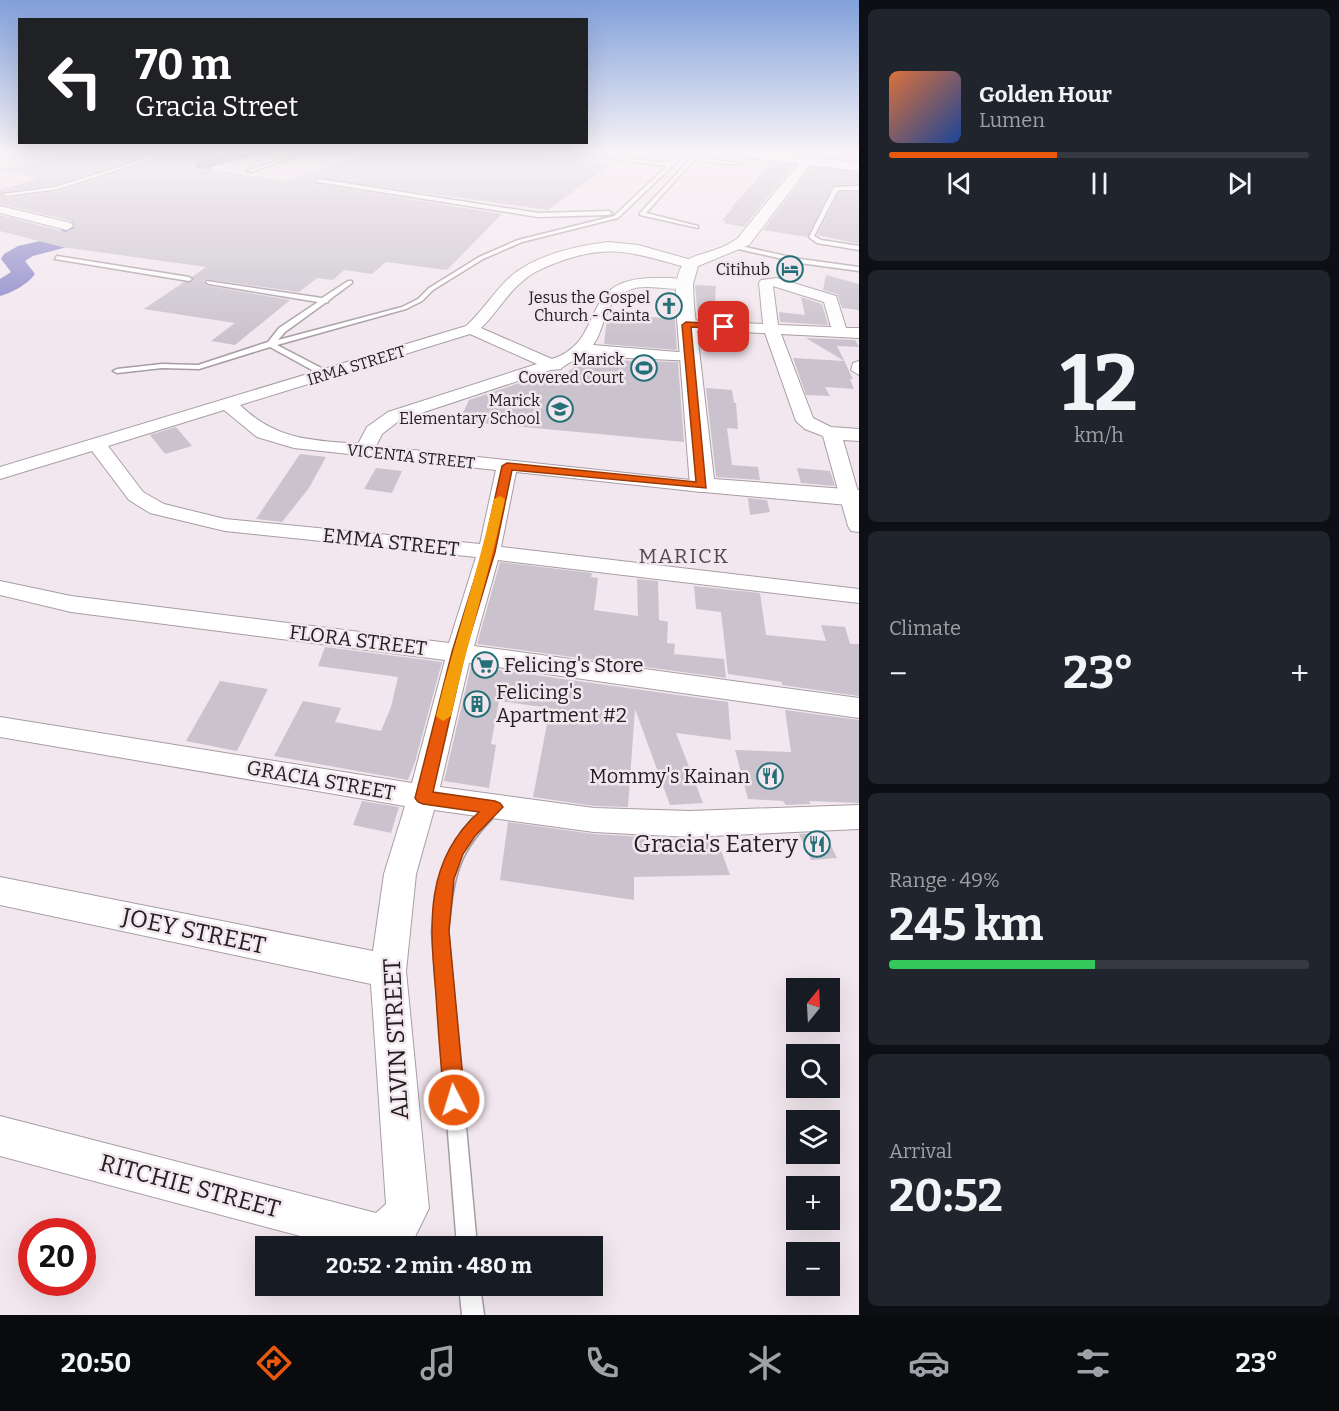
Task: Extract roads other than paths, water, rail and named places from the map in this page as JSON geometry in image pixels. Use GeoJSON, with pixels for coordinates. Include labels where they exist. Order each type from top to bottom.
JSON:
{"type":"FeatureCollection","features":[{"type":"Feature","properties":{"kind":"street"},"geometry":{"type":"LineString","coordinates":[[21,214],[67,226]]}},
{"type":"Feature","properties":{"kind":"street"},"geometry":{"type":"LineString","coordinates":[[364,451],[374,430],[394,416],[555,366],[571,358],[592,337],[607,299],[632,284],[687,274],[713,253],[736,247],[743,242],[765,214]]}},
{"type":"Feature","properties":{"kind":"street","name":"IRMA STREET"},"geometry":{"type":"LineString","coordinates":[[0,473],[471,329],[486,317],[523,273],[543,263],[589,247],[626,246],[687,274]]}},
{"type":"Feature","properties":{"kind":"street"},"geometry":{"type":"LineString","coordinates":[[687,274],[686,325],[702,486]]}},
{"type":"Feature","properties":{"kind":"street"},"geometry":{"type":"LineString","coordinates":[[840,332],[831,299],[777,282],[766,283],[771,329],[805,421],[815,429],[832,434],[859,435]]}},
{"type":"Feature","properties":{"kind":"street"},"geometry":{"type":"LineString","coordinates":[[686,325],[859,333]]}},
{"type":"Feature","properties":{"kind":"street"},"geometry":{"type":"LineString","coordinates":[[471,329],[555,366]]}},
{"type":"Feature","properties":{"kind":"street"},"geometry":{"type":"LineString","coordinates":[[582,348],[605,352],[690,358]]}},
{"type":"Feature","properties":{"kind":"street","name":"VICENTA STREET"},"geometry":{"type":"LineString","coordinates":[[227,403],[252,428],[266,436],[308,445],[702,486],[853,498]]}},
{"type":"Feature","properties":{"kind":"street"},"geometry":{"type":"LineString","coordinates":[[832,434],[853,498],[859,526]]}},
{"type":"Feature","properties":{"kind":"street","name":"EMMA STREET"},"geometry":{"type":"LineString","coordinates":[[96,444],[136,496],[157,509],[225,525],[489,552],[859,596]]}},
{"type":"Feature","properties":{"kind":"street","name":"ALVIN STREET"},"geometry":{"type":"LineString","coordinates":[[380,1236],[399,1224],[408,1208],[388,971],[400,874],[423,798],[459,652],[489,552],[507,466]]}},
{"type":"Feature","properties":{"kind":"street","name":"FLORA STREET"},"geometry":{"type":"LineString","coordinates":[[0,588],[71,604],[459,652],[859,708]]}},
{"type":"Feature","properties":{"kind":"street","name":"GRACIA STREET"},"geometry":{"type":"LineString","coordinates":[[0,727],[423,798],[594,820],[690,824],[859,818]]}},
{"type":"Feature","properties":{"kind":"street","name":"JOEY STREET"},"geometry":{"type":"LineString","coordinates":[[0,891],[388,971]]}},
{"type":"Feature","properties":{"kind":"street","name":"RITCHIE STREET"},"geometry":{"type":"LineString","coordinates":[[0,1136],[380,1236]]}},
{"type":"Feature","properties":{"kind":"lane"},"geometry":{"type":"LineString","coordinates":[[534,214],[556,214]]}},
{"type":"Feature","properties":{"kind":"lane"},"geometry":{"type":"LineString","coordinates":[[117,371],[162,366],[199,366],[270,344],[404,308],[420,300],[431,289],[481,258],[520,241],[616,217],[619,214]]}},
{"type":"Feature","properties":{"kind":"lane"},"geometry":{"type":"LineString","coordinates":[[644,214],[696,227]]}},
{"type":"Feature","properties":{"kind":"lane"},"geometry":{"type":"LineString","coordinates":[[822,214],[811,236],[819,242],[859,248]]}},
{"type":"Feature","properties":{"kind":"lane"},"geometry":{"type":"LineString","coordinates":[[736,247],[800,261],[859,269]]}},
{"type":"Feature","properties":{"kind":"lane"},"geometry":{"type":"LineString","coordinates":[[57,258],[189,279]]}},
{"type":"Feature","properties":{"kind":"lane"},"geometry":{"type":"LineString","coordinates":[[209,282],[326,301]]}},
{"type":"Feature","properties":{"kind":"lane"},"geometry":{"type":"LineString","coordinates":[[270,344],[282,330],[350,282]]}},
{"type":"Feature","properties":{"kind":"lane"},"geometry":{"type":"LineString","coordinates":[[270,344],[326,374]]}},
{"type":"Feature","properties":{"kind":"lane"},"geometry":{"type":"LineString","coordinates":[[466,1236],[440,931],[445,879],[455,852],[469,831],[495,807]]}},
{"type":"Feature","properties":{"kind":"lane"},"geometry":{"type":"LineString","coordinates":[[471,1296],[473,1315]]}},
{"type":"Feature","properties":{"kind":"waterway"},"geometry":{"type":"LineString","coordinates":[[0,289],[24,274],[12,259],[26,251],[60,243],[74,228],[101,216]]}},
{"type":"Feature","properties":{"kind":"place","name":"Citihub"},"geometry":{"type":"Point","coordinates":[790,269]}},
{"type":"Feature","properties":{"kind":"place","name":"Jesus the Gospel Church - Cainta"},"geometry":{"type":"Point","coordinates":[669,306]}},
{"type":"Feature","properties":{"kind":"place","name":"Marick Covered Court"},"geometry":{"type":"Point","coordinates":[644,368]}},
{"type":"Feature","properties":{"kind":"place","name":"Marick Elementary School"},"geometry":{"type":"Point","coordinates":[560,409]}},
{"type":"Feature","properties":{"kind":"place","name":"Felicing's Store"},"geometry":{"type":"Point","coordinates":[485,665]}},
{"type":"Feature","properties":{"kind":"place","name":"Felicing's Apartment #2"},"geometry":{"type":"Point","coordinates":[477,704]}},
{"type":"Feature","properties":{"kind":"place","name":"Mommy's Kainan"},"geometry":{"type":"Point","coordinates":[770,776]}},
{"type":"Feature","properties":{"kind":"place","name":"Gracia's Eatery"},"geometry":{"type":"Point","coordinates":[817,844]}},
{"type":"Feature","properties":{"kind":"district","name":"MARICK"},"geometry":{"type":"Point","coordinates":[684,556]}}]}
